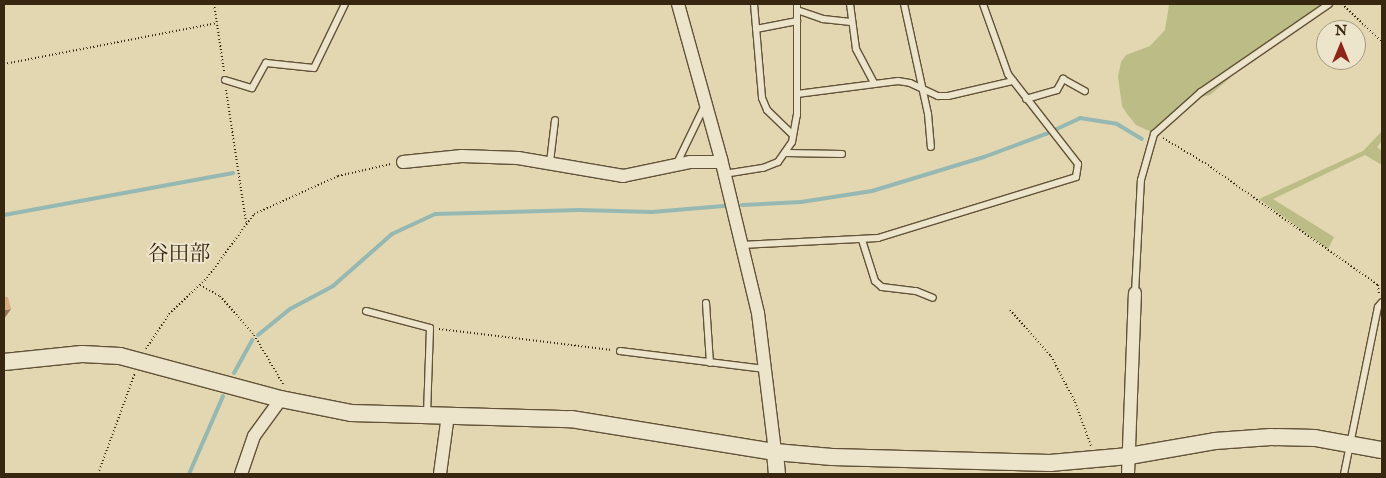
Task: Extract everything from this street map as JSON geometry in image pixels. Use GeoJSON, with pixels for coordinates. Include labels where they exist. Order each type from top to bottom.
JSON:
{"type":"FeatureCollection","features":[{"type":"Feature","properties":{"kind":"street"},"geometry":{"type":"LineString","coordinates":[[678,4],[723,168],[758,313],[777,474]]}},
{"type":"Feature","properties":{"kind":"street"},"geometry":{"type":"LineString","coordinates":[[403,162],[462,156],[550,162],[623,176],[676,164],[723,168]]}},
{"type":"Feature","properties":{"kind":"street"},"geometry":{"type":"LineString","coordinates":[[1128,474],[1135,293]]}},
{"type":"Feature","properties":{"kind":"street"},"geometry":{"type":"LineString","coordinates":[[4,362],[82,354],[120,356],[281,399],[351,413],[571,419],[775,452],[832,458],[1050,463],[1129,456],[1215,441],[1272,437],[1315,438],[1382,450]]}},
{"type":"Feature","properties":{"kind":"street"},"geometry":{"type":"LineString","coordinates":[[241,474],[254,436],[281,399]]}},
{"type":"Feature","properties":{"kind":"street"},"geometry":{"type":"LineString","coordinates":[[440,474],[448,415]]}},
{"type":"Feature","properties":{"kind":"lane"},"geometry":{"type":"LineString","coordinates":[[225,80],[252,88],[266,63],[314,68],[346,4]]}},
{"type":"Feature","properties":{"kind":"lane"},"geometry":{"type":"LineString","coordinates":[[754,4],[762,98],[767,110],[793,135]]}},
{"type":"Feature","properties":{"kind":"lane"},"geometry":{"type":"LineString","coordinates":[[850,4],[859,55],[874,83]]}},
{"type":"Feature","properties":{"kind":"lane"},"geometry":{"type":"LineString","coordinates":[[904,4],[922,88],[931,147]]}},
{"type":"Feature","properties":{"kind":"lane"},"geometry":{"type":"LineString","coordinates":[[741,245],[862,240],[1076,177],[1078,164],[1013,81],[983,4]]}},
{"type":"Feature","properties":{"kind":"lane"},"geometry":{"type":"LineString","coordinates":[[1135,293],[1142,180],[1154,134],[1201,92],[1329,4]]}},
{"type":"Feature","properties":{"kind":"lane"},"geometry":{"type":"LineString","coordinates":[[723,168],[763,168],[778,162],[786,153],[793,135],[797,94],[797,7],[823,19],[852,22]]}},
{"type":"Feature","properties":{"kind":"lane"},"geometry":{"type":"LineString","coordinates":[[756,29],[797,20]]}},
{"type":"Feature","properties":{"kind":"lane"},"geometry":{"type":"LineString","coordinates":[[1026,99],[1057,90],[1063,79],[1085,91]]}},
{"type":"Feature","properties":{"kind":"lane"},"geometry":{"type":"LineString","coordinates":[[797,94],[898,81],[922,88],[938,96],[948,96],[1013,81]]}},
{"type":"Feature","properties":{"kind":"lane"},"geometry":{"type":"LineString","coordinates":[[676,164],[706,105]]}},
{"type":"Feature","properties":{"kind":"lane"},"geometry":{"type":"LineString","coordinates":[[550,162],[555,120]]}},
{"type":"Feature","properties":{"kind":"lane"},"geometry":{"type":"LineString","coordinates":[[786,153],[842,154]]}},
{"type":"Feature","properties":{"kind":"lane"},"geometry":{"type":"LineString","coordinates":[[862,240],[875,281],[882,287],[916,291],[933,298]]}},
{"type":"Feature","properties":{"kind":"lane"},"geometry":{"type":"LineString","coordinates":[[1344,474],[1349,443],[1381,302]]}},
{"type":"Feature","properties":{"kind":"lane"},"geometry":{"type":"LineString","coordinates":[[706,303],[710,362]]}},
{"type":"Feature","properties":{"kind":"lane"},"geometry":{"type":"LineString","coordinates":[[366,311],[430,328],[427,416]]}},
{"type":"Feature","properties":{"kind":"lane"},"geometry":{"type":"LineString","coordinates":[[620,351],[766,369]]}},
{"type":"Feature","properties":{"kind":"path"},"geometry":{"type":"LineString","coordinates":[[214,4],[246,223]]}},
{"type":"Feature","properties":{"kind":"path"},"geometry":{"type":"LineString","coordinates":[[1342,4],[1382,42]]}},
{"type":"Feature","properties":{"kind":"path"},"geometry":{"type":"LineString","coordinates":[[4,64],[217,23]]}},
{"type":"Feature","properties":{"kind":"path"},"geometry":{"type":"LineString","coordinates":[[1154,134],[1205,163],[1378,285],[1381,302]]}},
{"type":"Feature","properties":{"kind":"path"},"geometry":{"type":"LineString","coordinates":[[98,474],[140,360],[158,328],[200,285],[246,223],[264,208],[338,176],[403,162]]}},
{"type":"Feature","properties":{"kind":"path"},"geometry":{"type":"LineString","coordinates":[[200,285],[220,296],[254,335],[283,380],[281,399]]}},
{"type":"Feature","properties":{"kind":"path"},"geometry":{"type":"LineString","coordinates":[[1010,310],[1051,356],[1075,402],[1096,460]]}},
{"type":"Feature","properties":{"kind":"path"},"geometry":{"type":"LineString","coordinates":[[430,328],[620,351]]}},
{"type":"Feature","properties":{"kind":"green space"},"geometry":{"type":"Polygon","coordinates":[[[1130,4],[1322,4],[1239,62],[1230,78],[1210,95],[1201,97],[1158,135],[1136,125],[1127,114],[1122,106],[1118,77],[1121,62],[1126,55],[1150,46],[1165,30],[1169,5],[1130,4]]]}},
{"type":"Feature","properties":{"kind":"green space"},"geometry":{"type":"Polygon","coordinates":[[[1382,131],[1382,141],[1377,147],[1382,151],[1382,165],[1365,155],[1273,199],[1334,237],[1328,249],[1259,199],[1363,151],[1382,131]]]}},
{"type":"Feature","properties":{"kind":"building"},"geometry":{"type":"Polygon","coordinates":[[[4,297],[8,297],[11,309],[4,310],[4,297]]]}},
{"type":"Feature","properties":{"kind":"waterway"},"geometry":{"type":"LineString","coordinates":[[742,205],[801,202],[872,191],[984,157],[1046,134],[1080,118],[1117,124],[1142,139]]}},
{"type":"Feature","properties":{"kind":"waterway"},"geometry":{"type":"LineString","coordinates":[[4,215],[233,173]]}},
{"type":"Feature","properties":{"kind":"waterway"},"geometry":{"type":"LineString","coordinates":[[258,335],[290,309],[333,286],[392,234],[435,214],[579,210],[652,212],[724,206]]}},
{"type":"Feature","properties":{"kind":"waterway"},"geometry":{"type":"LineString","coordinates":[[234,373],[252,340]]}},
{"type":"Feature","properties":{"kind":"waterway"},"geometry":{"type":"LineString","coordinates":[[189,474],[223,396]]}},
{"type":"Feature","properties":{"kind":"district","name":"谷田部"},"geometry":{"type":"Point","coordinates":[179,255]}}]}
